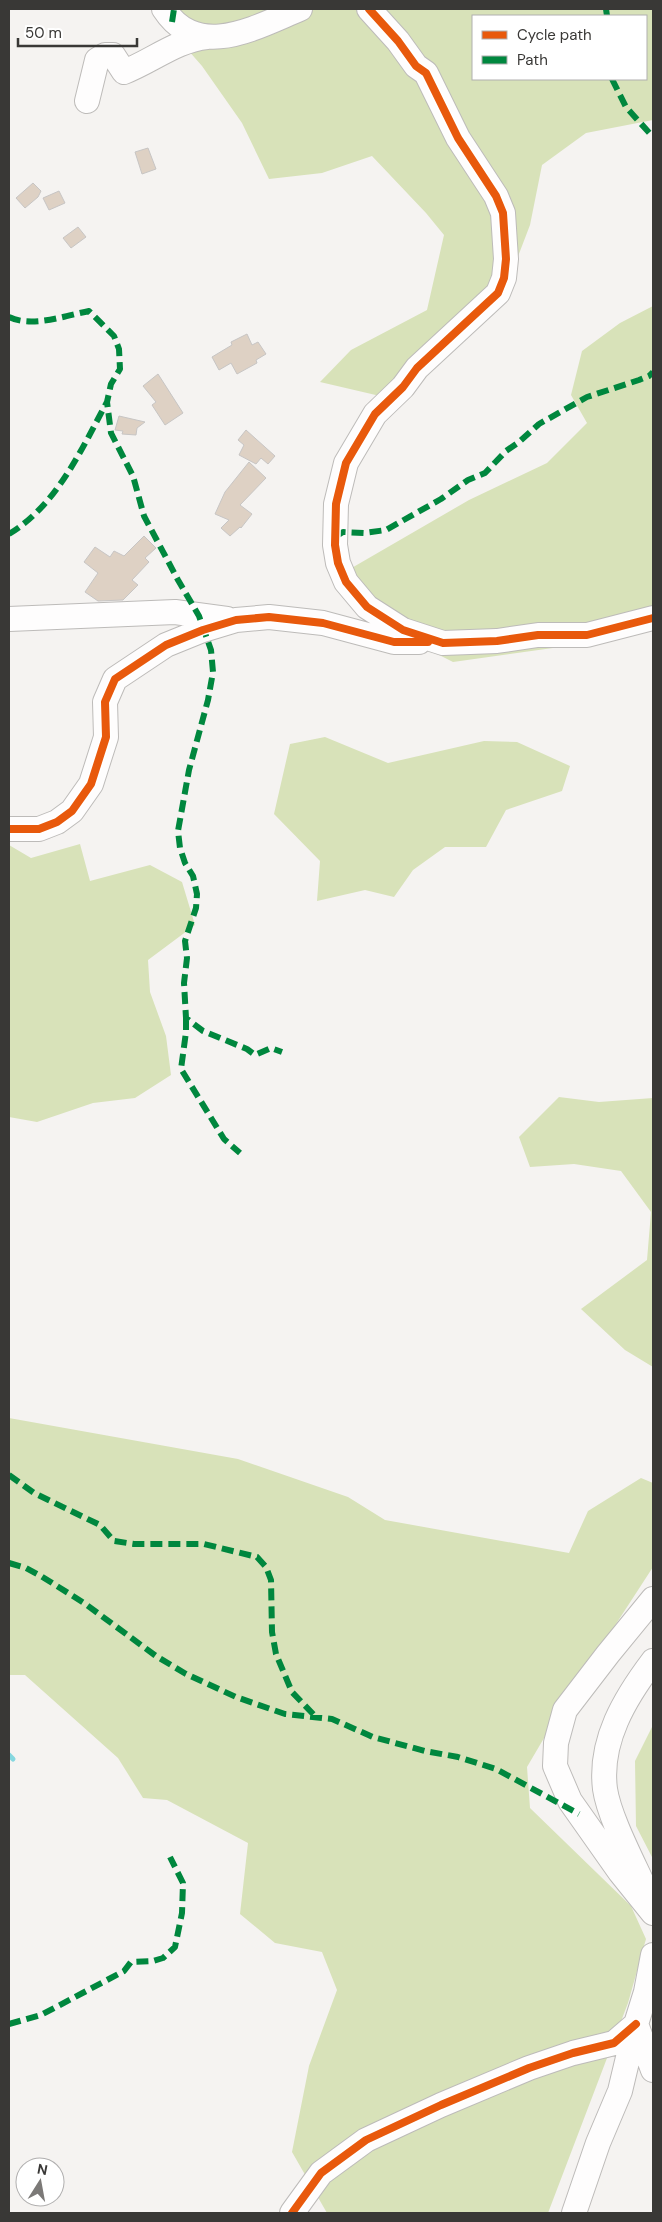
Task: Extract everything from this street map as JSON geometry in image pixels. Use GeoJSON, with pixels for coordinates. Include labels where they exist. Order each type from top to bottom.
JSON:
{"type":"FeatureCollection","features":[{"type":"Feature","properties":{"kind":"street"},"geometry":{"type":"LineString","coordinates":[[164,9],[172,22],[193,33],[207,37]]}},
{"type":"Feature","properties":{"kind":"street"},"geometry":{"type":"LineString","coordinates":[[87,101],[97,60],[105,55],[113,55],[124,72],[145,64],[192,38],[230,37],[300,9]]}},
{"type":"Feature","properties":{"kind":"street"},"geometry":{"type":"LineString","coordinates":[[369,9],[398,41],[416,66],[426,72],[458,138],[496,196],[505,224],[504,278],[498,293],[417,368],[404,387],[376,414],[346,463],[336,504],[335,546],[338,563],[346,582],[367,607],[403,630],[443,642]]}},
{"type":"Feature","properties":{"kind":"street"},"geometry":{"type":"LineString","coordinates":[[9,619],[175,612],[236,620]]}},
{"type":"Feature","properties":{"kind":"street"},"geometry":{"type":"LineString","coordinates":[[9,829],[39,830],[57,822],[72,810],[92,784],[106,737],[104,702],[114,679],[166,645],[204,630],[236,620],[269,617],[291,618],[332,625],[394,642],[497,641],[547,634],[587,635],[653,618]]}},
{"type":"Feature","properties":{"kind":"street"},"geometry":{"type":"LineString","coordinates":[[653,1599],[565,1710],[556,1743],[555,1766],[570,1801],[620,1872],[653,1913]]}},
{"type":"Feature","properties":{"kind":"street"},"geometry":{"type":"LineString","coordinates":[[653,1661],[623,1705],[604,1754],[605,1790],[617,1826],[653,1906]]}},
{"type":"Feature","properties":{"kind":"street"},"geometry":{"type":"LineString","coordinates":[[574,2213],[598,2143],[620,2091],[636,2024],[646,1992],[653,1955]]}},
{"type":"Feature","properties":{"kind":"street"},"geometry":{"type":"LineString","coordinates":[[636,2024],[653,2070]]}},
{"type":"Feature","properties":{"kind":"street"},"geometry":{"type":"LineString","coordinates":[[274,2213],[320,2173],[366,2140],[441,2105],[529,2068],[573,2053],[614,2043],[636,2024]]}},
{"type":"Feature","properties":{"kind":"street"},"geometry":{"type":"LineString","coordinates":[[292,2213],[320,2173]]}},
{"type":"Feature","properties":{"kind":"green space"},"geometry":{"type":"Polygon","coordinates":[[[152,9],[653,9],[653,120],[586,133],[542,165],[530,225],[509,280],[380,396],[320,382],[351,350],[427,310],[444,235],[426,213],[372,156],[322,173],[269,179],[242,123],[202,66],[152,9]]]}},
{"type":"Feature","properties":{"kind":"green space"},"geometry":{"type":"Polygon","coordinates":[[[653,306],[653,622],[623,632],[560,647],[453,662],[384,627],[343,573],[469,500],[547,463],[587,423],[571,395],[582,351],[620,323],[653,306]]]}},
{"type":"Feature","properties":{"kind":"green space"},"geometry":{"type":"Polygon","coordinates":[[[325,737],[388,763],[484,741],[517,742],[570,766],[562,791],[506,810],[486,847],[445,847],[413,870],[394,897],[365,890],[317,901],[320,861],[274,814],[290,744],[325,737]]]}},
{"type":"Feature","properties":{"kind":"green space"},"geometry":{"type":"Polygon","coordinates":[[[80,844],[90,881],[150,865],[182,882],[195,925],[148,960],[150,992],[166,1036],[171,1075],[135,1098],[93,1103],[37,1122],[9,1117],[9,845],[31,858],[80,844]]]}},
{"type":"Feature","properties":{"kind":"green space"},"geometry":{"type":"Polygon","coordinates":[[[559,1097],[599,1102],[653,1098],[653,1367],[625,1350],[581,1309],[647,1260],[651,1212],[621,1171],[574,1164],[530,1167],[519,1137],[559,1097]]]}},
{"type":"Feature","properties":{"kind":"green space"},"geometry":{"type":"Polygon","coordinates":[[[9,1418],[238,1459],[348,1497],[385,1520],[569,1553],[588,1511],[641,1478],[653,1483],[653,1567],[564,1704],[527,1767],[530,1808],[631,1906],[646,1939],[628,2003],[548,2213],[327,2213],[292,2152],[309,2066],[337,1990],[322,1952],[275,1943],[240,1914],[248,1843],[167,1800],[143,1798],[118,1758],[25,1675],[9,1675],[9,1418]]]}},
{"type":"Feature","properties":{"kind":"green space"},"geometry":{"type":"Polygon","coordinates":[[[653,1725],[653,1859],[636,1826],[635,1761],[653,1725]]]}},
{"type":"Feature","properties":{"kind":"building"},"geometry":{"type":"Polygon","coordinates":[[[148,148],[156,169],[142,174],[135,152],[148,148]]]}},
{"type":"Feature","properties":{"kind":"building"},"geometry":{"type":"Polygon","coordinates":[[[33,183],[41,191],[38,197],[25,208],[16,198],[33,183]]]}},
{"type":"Feature","properties":{"kind":"building"},"geometry":{"type":"Polygon","coordinates":[[[59,191],[65,203],[49,210],[43,198],[59,191]]]}},
{"type":"Feature","properties":{"kind":"building"},"geometry":{"type":"Polygon","coordinates":[[[78,227],[86,237],[71,248],[63,238],[78,227]]]}},
{"type":"Feature","properties":{"kind":"building"},"geometry":{"type":"Polygon","coordinates":[[[247,334],[252,345],[258,342],[266,354],[256,360],[257,363],[237,374],[231,363],[219,370],[212,357],[232,345],[231,342],[247,334]]]}},
{"type":"Feature","properties":{"kind":"building"},"geometry":{"type":"Polygon","coordinates":[[[158,374],[183,413],[165,425],[152,405],[156,402],[143,386],[158,374]]]}},
{"type":"Feature","properties":{"kind":"building"},"geometry":{"type":"Polygon","coordinates":[[[119,416],[145,422],[137,428],[136,435],[122,434],[123,431],[115,430],[119,416]]]}},
{"type":"Feature","properties":{"kind":"building"},"geometry":{"type":"Polygon","coordinates":[[[246,430],[275,456],[268,464],[261,458],[256,464],[239,455],[244,445],[238,440],[246,430]]]}},
{"type":"Feature","properties":{"kind":"building"},"geometry":{"type":"Polygon","coordinates":[[[249,462],[266,478],[240,505],[252,514],[241,528],[230,536],[221,528],[229,520],[215,514],[225,492],[249,462]]]}},
{"type":"Feature","properties":{"kind":"building"},"geometry":{"type":"Polygon","coordinates":[[[144,536],[156,548],[145,558],[149,562],[132,580],[138,585],[123,600],[98,601],[85,592],[98,573],[84,562],[95,547],[110,557],[114,551],[124,556],[144,536]]]}},
{"type":"Feature","properties":{"kind":"waterway"},"geometry":{"type":"LineString","coordinates":[[9,1755],[13,1759]]}},
{"type":"Feature","properties":{"kind":"marked path"},"geometry":{"type":"LineString","coordinates":[[172,22],[174,9]]}},
{"type":"Feature","properties":{"kind":"marked path"},"geometry":{"type":"LineString","coordinates":[[606,9],[607,15]]}},
{"type":"Feature","properties":{"kind":"marked path"},"geometry":{"type":"LineString","coordinates":[[612,80],[626,107],[653,137]]}},
{"type":"Feature","properties":{"kind":"marked path"},"geometry":{"type":"LineString","coordinates":[[9,317],[18,320],[38,321],[89,311],[114,336],[119,349],[120,369],[111,384],[107,402],[111,433],[133,476],[144,516],[199,616],[211,650],[213,672],[208,700],[189,770],[178,831],[180,848],[185,863],[193,876],[197,894],[196,908],[185,941],[187,958],[184,983],[186,1018],[203,1031],[247,1049],[255,1055],[271,1048],[282,1052]]}},
{"type":"Feature","properties":{"kind":"marked path"},"geometry":{"type":"LineString","coordinates":[[335,537],[343,532],[364,533],[386,530],[441,499],[468,480],[485,473],[506,451],[539,424],[587,397],[639,380],[653,372]]}},
{"type":"Feature","properties":{"kind":"marked path"},"geometry":{"type":"LineString","coordinates":[[9,534],[26,522],[54,492],[77,457],[107,402]]}},
{"type":"Feature","properties":{"kind":"marked path"},"geometry":{"type":"LineString","coordinates":[[186,1018],[181,1069],[224,1139],[240,1153]]}},
{"type":"Feature","properties":{"kind":"marked path"},"geometry":{"type":"LineString","coordinates":[[9,1475],[34,1493],[100,1525],[114,1541],[134,1544],[204,1544],[257,1557],[266,1567],[271,1580],[272,1632],[276,1654],[292,1692],[316,1717]]}},
{"type":"Feature","properties":{"kind":"marked path"},"geometry":{"type":"LineString","coordinates":[[9,1563],[26,1568],[41,1576],[84,1603],[156,1656],[186,1674],[236,1697],[285,1714],[332,1719],[373,1737],[425,1751],[458,1757],[496,1769],[579,1814]]}},
{"type":"Feature","properties":{"kind":"marked path"},"geometry":{"type":"LineString","coordinates":[[9,2024],[41,2015],[124,1971],[131,1962],[153,1961],[163,1958],[175,1947],[182,1913],[183,1883],[170,1857]]}},
{"type":"Feature","properties":{"kind":"cycle path"},"geometry":{"type":"LineString","coordinates":[[369,9],[398,41],[416,66],[426,73],[458,138],[496,196],[503,213],[506,259],[504,278],[498,293],[417,368],[403,387],[375,414],[346,463],[336,504],[335,545],[338,563],[346,582],[367,607],[403,630],[443,643],[497,641],[538,635],[587,635],[653,618]]}},
{"type":"Feature","properties":{"kind":"cycle path"},"geometry":{"type":"LineString","coordinates":[[9,829],[39,829],[57,822],[72,811],[91,784],[106,737],[105,702],[115,679],[166,645],[203,630],[236,620],[269,617],[323,623],[394,642],[428,642]]}},
{"type":"Feature","properties":{"kind":"cycle path"},"geometry":{"type":"LineString","coordinates":[[292,2213],[321,2173],[366,2140],[441,2105],[529,2068],[573,2053],[614,2043],[636,2024]]}}]}
